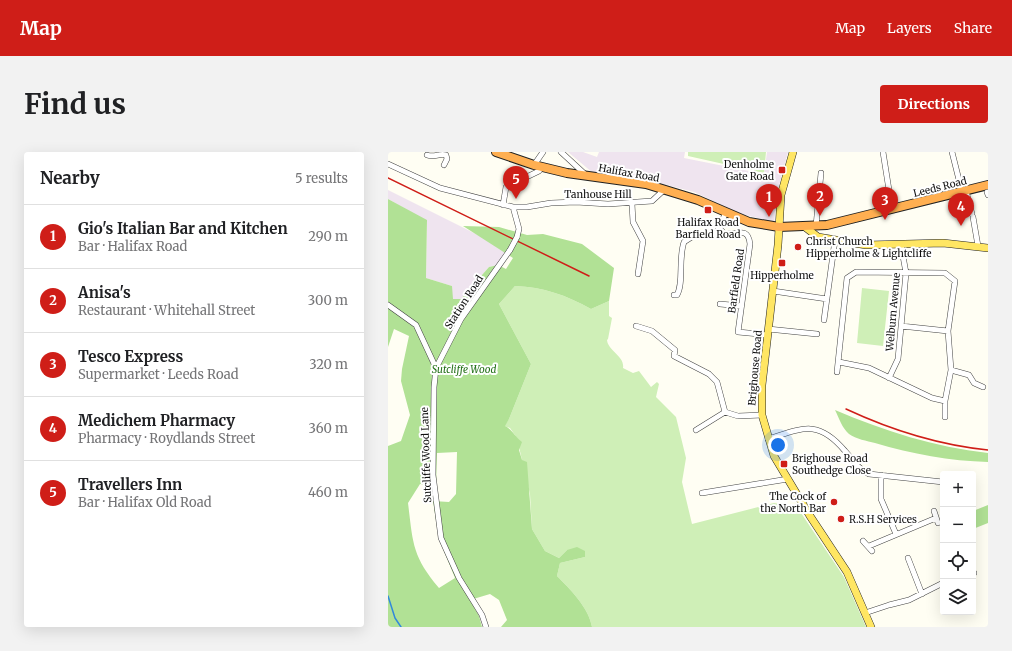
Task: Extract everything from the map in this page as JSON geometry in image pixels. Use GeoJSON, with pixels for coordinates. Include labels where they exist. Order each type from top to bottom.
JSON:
{"type":"FeatureCollection","features":[{"type":"Feature","properties":{"kind":"highway","name":"Halifax Road"},"geometry":{"type":"LineString","coordinates":[[496,152],[538,166],[587,176],[646,184],[665,189],[698,200],[749,222],[779,227]]}},
{"type":"Feature","properties":{"kind":"highway","name":"Leeds Road"},"geometry":{"type":"LineString","coordinates":[[779,227],[805,228],[827,225],[964,191],[988,191]]}},
{"type":"Feature","properties":{"kind":"main road"},"geometry":{"type":"LineString","coordinates":[[779,227],[781,195],[793,152]]}},
{"type":"Feature","properties":{"kind":"main road","name":"Brighouse Road"},"geometry":{"type":"LineString","coordinates":[[779,227],[762,385],[762,415],[774,456],[810,516],[847,572],[871,627]]}},
{"type":"Feature","properties":{"kind":"main road"},"geometry":{"type":"LineString","coordinates":[[805,228],[818,237],[866,245],[943,243],[988,248]]}},
{"type":"Feature","properties":{"kind":"street"},"geometry":{"type":"LineString","coordinates":[[421,152],[428,153],[431,156],[439,154],[446,155],[447,159],[444,165]]}},
{"type":"Feature","properties":{"kind":"street"},"geometry":{"type":"LineString","coordinates":[[503,205],[506,187],[539,171],[538,166],[543,152]]}},
{"type":"Feature","properties":{"kind":"street"},"geometry":{"type":"LineString","coordinates":[[561,152],[587,176]]}},
{"type":"Feature","properties":{"kind":"street"},"geometry":{"type":"LineString","coordinates":[[883,152],[892,209]]}},
{"type":"Feature","properties":{"kind":"street"},"geometry":{"type":"LineString","coordinates":[[952,152],[972,216],[978,246]]}},
{"type":"Feature","properties":{"kind":"street","name":"Tanhouse Hill"},"geometry":{"type":"LineString","coordinates":[[388,164],[440,188],[513,207],[527,207],[551,203],[632,204],[652,201],[665,189]]}},
{"type":"Feature","properties":{"kind":"street"},"geometry":{"type":"LineString","coordinates":[[816,226],[821,173]]}},
{"type":"Feature","properties":{"kind":"street"},"geometry":{"type":"LineString","coordinates":[[632,204],[633,222],[643,240],[638,274]]}},
{"type":"Feature","properties":{"kind":"street","name":"Station Road"},"geometry":{"type":"LineString","coordinates":[[436,368],[461,319],[510,250],[517,237],[519,229],[513,207]]}},
{"type":"Feature","properties":{"kind":"street"},"geometry":{"type":"LineString","coordinates":[[674,295],[677,295],[680,290],[679,264],[684,242],[695,235],[713,235],[719,228],[726,212]]}},
{"type":"Feature","properties":{"kind":"street","name":"Barfield Road"},"geometry":{"type":"LineString","coordinates":[[719,228],[725,234],[738,232],[744,233],[749,238],[750,244],[738,332],[768,332]]}},
{"type":"Feature","properties":{"kind":"street"},"geometry":{"type":"LineString","coordinates":[[824,320],[835,240]]}},
{"type":"Feature","properties":{"kind":"street","name":"Welburn Avenue"},"geometry":{"type":"LineString","coordinates":[[889,378],[898,359],[906,273],[901,245]]}},
{"type":"Feature","properties":{"kind":"street"},"geometry":{"type":"LineString","coordinates":[[837,372],[847,278],[856,272],[945,273],[955,281],[948,331],[951,370],[945,400],[945,417]]}},
{"type":"Feature","properties":{"kind":"street"},"geometry":{"type":"LineString","coordinates":[[773,291],[828,299]]}},
{"type":"Feature","properties":{"kind":"street"},"geometry":{"type":"LineString","coordinates":[[720,304],[741,306]]}},
{"type":"Feature","properties":{"kind":"street"},"geometry":{"type":"LineString","coordinates":[[388,305],[416,325],[436,368]]}},
{"type":"Feature","properties":{"kind":"street"},"geometry":{"type":"LineString","coordinates":[[636,326],[652,331],[675,350],[674,356],[709,374],[717,382],[725,412]]}},
{"type":"Feature","properties":{"kind":"street"},"geometry":{"type":"LineString","coordinates":[[901,326],[948,331]]}},
{"type":"Feature","properties":{"kind":"street"},"geometry":{"type":"LineString","coordinates":[[768,332],[817,334]]}},
{"type":"Feature","properties":{"kind":"street"},"geometry":{"type":"LineString","coordinates":[[839,362],[869,368],[932,398],[945,400]]}},
{"type":"Feature","properties":{"kind":"street","name":"Sutcliffe Wood Lane"},"geometry":{"type":"LineString","coordinates":[[436,368],[433,417],[433,474],[441,538],[459,578],[482,615],[486,627]]}},
{"type":"Feature","properties":{"kind":"street"},"geometry":{"type":"LineString","coordinates":[[951,370],[970,374],[974,383],[983,387]]}},
{"type":"Feature","properties":{"kind":"street"},"geometry":{"type":"LineString","coordinates":[[696,430],[725,412],[738,416],[762,415]]}},
{"type":"Feature","properties":{"kind":"street"},"geometry":{"type":"LineString","coordinates":[[768,439],[801,429],[823,432],[835,439],[860,470],[869,474],[940,482]]}},
{"type":"Feature","properties":{"kind":"street"},"geometry":{"type":"LineString","coordinates":[[881,475],[881,499],[896,534]]}},
{"type":"Feature","properties":{"kind":"street"},"geometry":{"type":"LineString","coordinates":[[702,493],[788,479]]}},
{"type":"Feature","properties":{"kind":"street"},"geometry":{"type":"LineString","coordinates":[[864,541],[870,549],[896,534],[937,521],[934,511]]}},
{"type":"Feature","properties":{"kind":"street"},"geometry":{"type":"LineString","coordinates":[[908,558],[922,594]]}},
{"type":"Feature","properties":{"kind":"street"},"geometry":{"type":"LineString","coordinates":[[865,613],[922,594],[940,585]]}},
{"type":"Feature","properties":{"kind":"shaded area"},"geometry":{"type":"Polygon","coordinates":[[[568,152],[583,152],[597,157],[599,152],[685,152],[684,158],[764,174],[767,152],[788,152],[779,186],[774,222],[741,214],[694,192],[636,177],[593,173],[568,152]]]}},
{"type":"Feature","properties":{"kind":"shaded area"},"geometry":{"type":"Polygon","coordinates":[[[388,190],[506,249],[498,265],[489,267],[461,299],[452,299],[452,286],[426,278],[427,221],[388,199],[388,190]]]}},
{"type":"Feature","properties":{"kind":"green space"},"geometry":{"type":"Polygon","coordinates":[[[688,152],[766,152],[764,173],[688,156],[688,152]]]}},
{"type":"Feature","properties":{"kind":"green space","name":"Sutcliffe Wood"},"geometry":{"type":"Polygon","coordinates":[[[388,199],[427,220],[426,278],[452,286],[453,299],[461,299],[489,267],[498,265],[506,269],[513,258],[463,226],[499,227],[527,235],[543,234],[582,244],[614,268],[609,301],[591,309],[573,300],[545,290],[515,286],[499,304],[531,364],[505,426],[510,429],[522,442],[519,450],[522,460],[527,462],[532,529],[545,551],[559,558],[567,550],[577,547],[585,551],[585,557],[560,563],[557,576],[583,606],[592,627],[501,627],[507,620],[499,600],[490,594],[470,600],[479,616],[482,627],[388,627],[388,446],[401,441],[410,415],[401,381],[409,336],[394,329],[388,347],[388,199]],[[457,452],[437,453],[436,486],[420,484],[408,503],[415,548],[423,567],[439,588],[455,578],[439,539],[433,501],[449,502],[456,494],[457,452]]]}},
{"type":"Feature","properties":{"kind":"green space"},"geometry":{"type":"Polygon","coordinates":[[[515,286],[545,290],[573,300],[591,309],[609,301],[609,316],[612,318],[607,340],[608,344],[621,360],[623,368],[633,373],[639,371],[651,387],[657,382],[659,384],[656,397],[676,417],[686,458],[682,482],[692,524],[774,503],[792,506],[799,510],[844,577],[866,627],[592,627],[583,606],[557,576],[560,563],[585,557],[585,551],[567,550],[559,558],[545,551],[532,529],[530,494],[517,438],[510,428],[504,426],[509,419],[531,364],[499,304],[515,286]]]}},
{"type":"Feature","properties":{"kind":"green space"},"geometry":{"type":"Polygon","coordinates":[[[862,288],[889,291],[883,346],[857,343],[862,288]]]}},
{"type":"Feature","properties":{"kind":"green space"},"geometry":{"type":"Polygon","coordinates":[[[835,410],[872,425],[910,437],[948,447],[988,453],[988,462],[931,456],[858,439],[847,432],[835,410]]]}},
{"type":"Feature","properties":{"kind":"green space"},"geometry":{"type":"Polygon","coordinates":[[[988,505],[988,523],[976,528],[976,510],[988,505]]]}},
{"type":"Feature","properties":{"kind":"waterway"},"geometry":{"type":"LineString","coordinates":[[388,596],[395,618],[401,627]]}},
{"type":"Feature","properties":{"kind":"railway"},"geometry":{"type":"LineString","coordinates":[[388,178],[589,276]]}},
{"type":"Feature","properties":{"kind":"railway"},"geometry":{"type":"LineString","coordinates":[[846,409],[880,424],[916,436],[970,448],[988,450]]}},
{"type":"Feature","properties":{"kind":"place","name":"Denholme Gate Road"},"geometry":{"type":"Point","coordinates":[782,170]}},
{"type":"Feature","properties":{"kind":"place","name":"Travellers Inn"},"geometry":{"type":"Point","coordinates":[516,199]}},
{"type":"Feature","properties":{"kind":"place","name":"Halifax Road Barfield Road"},"geometry":{"type":"Point","coordinates":[708,210]}},
{"type":"Feature","properties":{"kind":"place","name":"Anisa's"},"geometry":{"type":"Point","coordinates":[820,216]}},
{"type":"Feature","properties":{"kind":"place","name":"Gio's Italian Bar and Kitchen"},"geometry":{"type":"Point","coordinates":[769,217]}},
{"type":"Feature","properties":{"kind":"place","name":"Tesco Express"},"geometry":{"type":"Point","coordinates":[885,220]}},
{"type":"Feature","properties":{"kind":"place","name":"Medichem Pharmacy"},"geometry":{"type":"Point","coordinates":[961,226]}},
{"type":"Feature","properties":{"kind":"place","name":"Christ Church Hipperholme & Lightcliffe"},"geometry":{"type":"Point","coordinates":[798,247]}},
{"type":"Feature","properties":{"kind":"place","name":"Hipperholme"},"geometry":{"type":"Point","coordinates":[782,263]}},
{"type":"Feature","properties":{"kind":"place","name":"Brighouse Road Southedge Close"},"geometry":{"type":"Point","coordinates":[784,464]}},
{"type":"Feature","properties":{"kind":"place","name":"The Cock of the North Bar"},"geometry":{"type":"Point","coordinates":[834,502]}},
{"type":"Feature","properties":{"kind":"place","name":"R.S.H Services"},"geometry":{"type":"Point","coordinates":[841,519]}}]}
